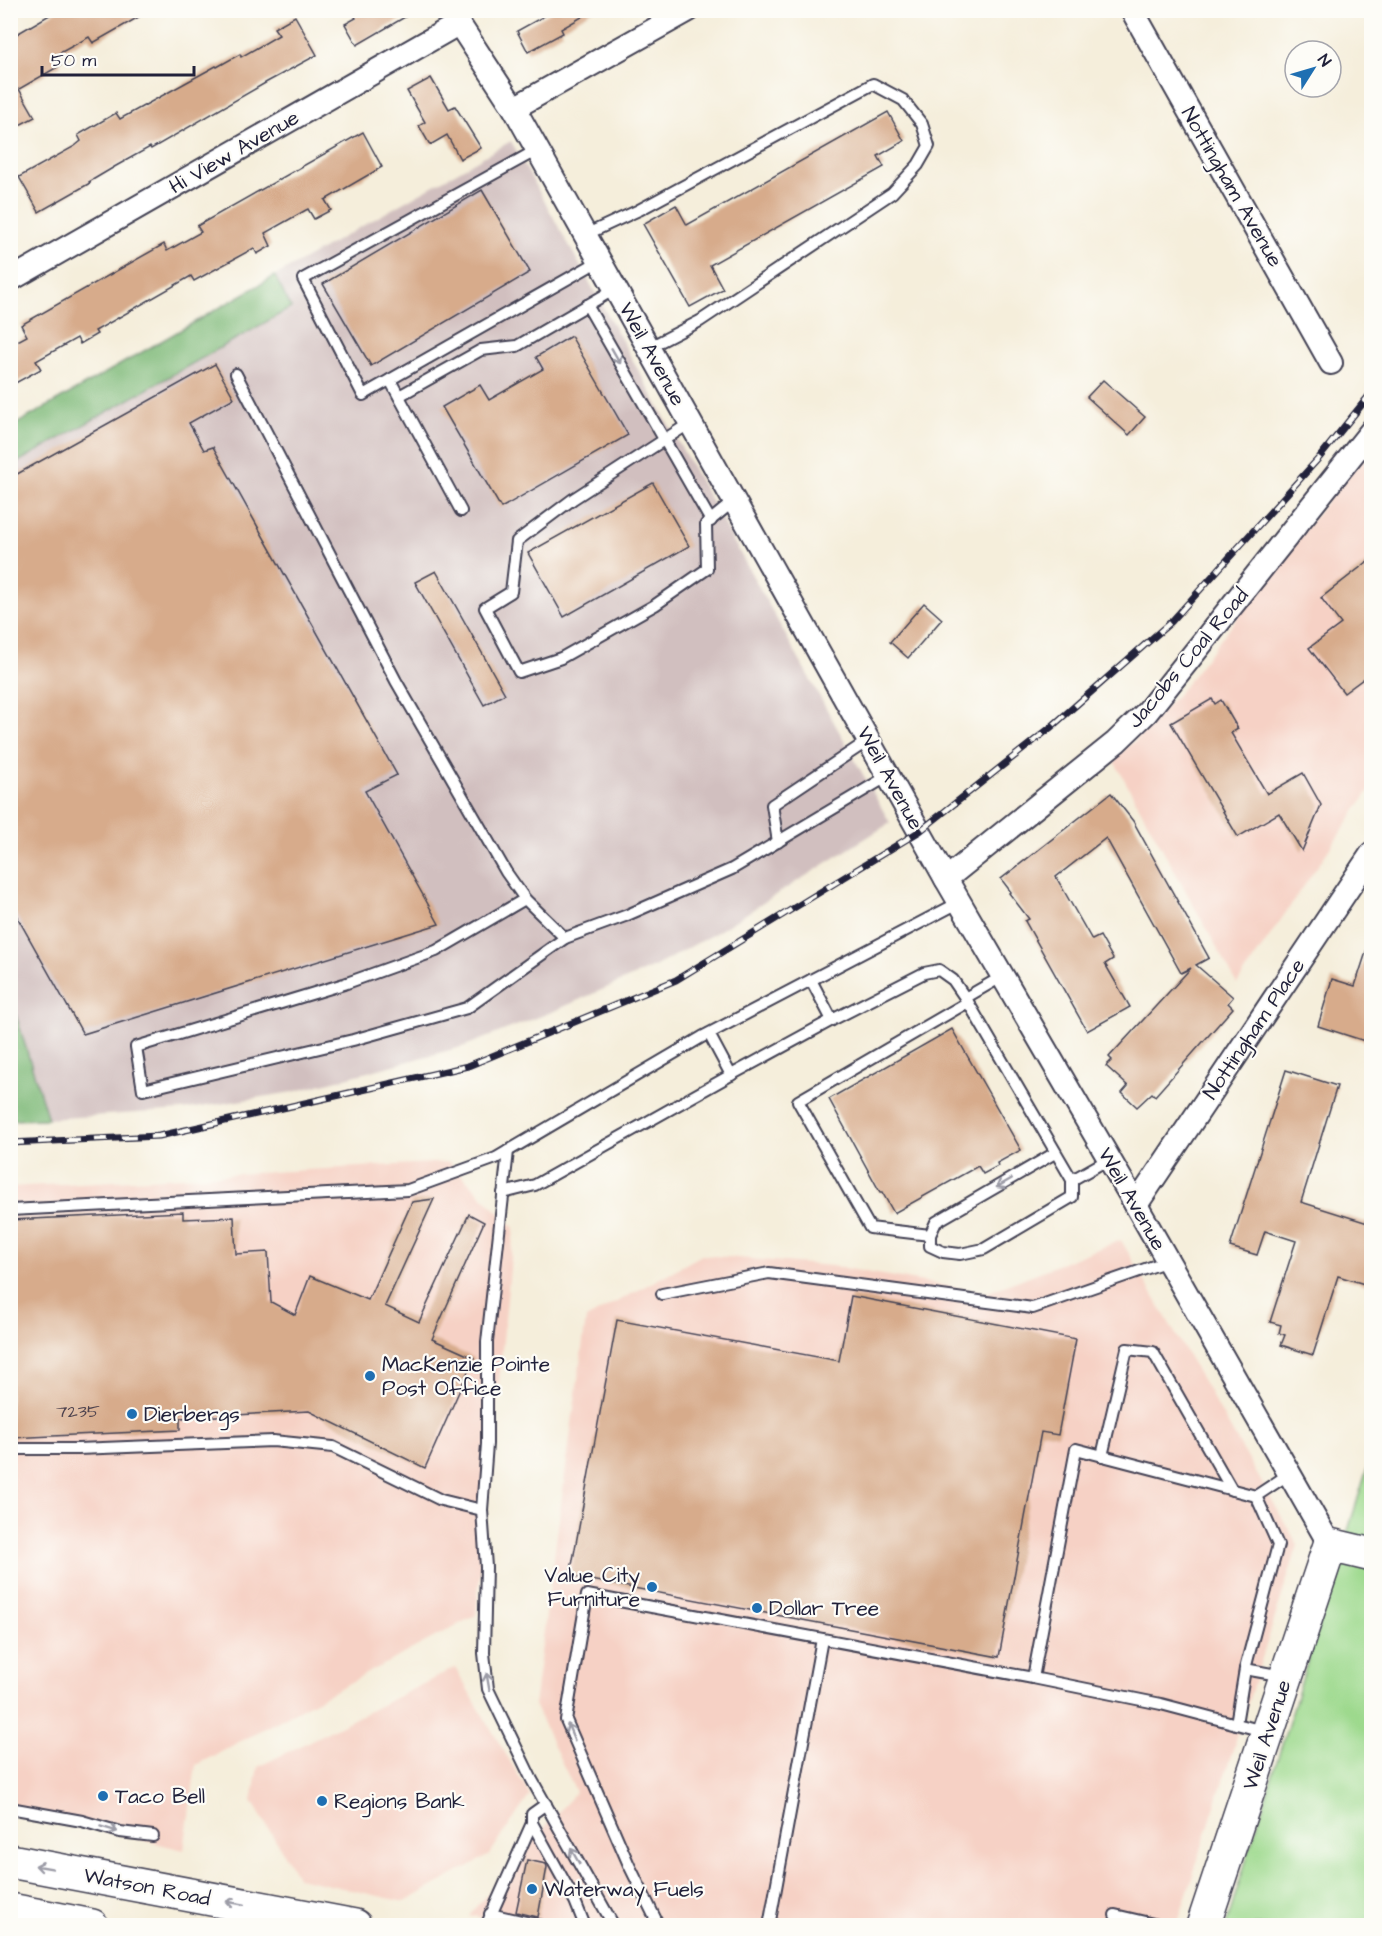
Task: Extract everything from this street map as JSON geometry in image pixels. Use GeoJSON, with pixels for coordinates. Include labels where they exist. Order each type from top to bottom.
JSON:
{"type":"FeatureCollection","features":[{"type":"Feature","properties":{"kind":"main road"},"geometry":{"type":"LineString","coordinates":[[1330,1545],[1371,1555]]}},
{"type":"Feature","properties":{"kind":"main road","name":"Weil Avenue"},"geometry":{"type":"LineString","coordinates":[[1203,1926],[1330,1545]]}},
{"type":"Feature","properties":{"kind":"main road","name":"Watson Road"},"geometry":{"type":"LineString","coordinates":[[10,1861],[355,1926]]}},
{"type":"Feature","properties":{"kind":"main road"},"geometry":{"type":"LineString","coordinates":[[10,1910],[55,1922],[92,1926]]}},
{"type":"Feature","properties":{"kind":"street"},"geometry":{"type":"LineString","coordinates":[[514,108],[689,10]]}},
{"type":"Feature","properties":{"kind":"street","name":"Nottingham Avenue"},"geometry":{"type":"LineString","coordinates":[[1132,10],[1331,363]]}},
{"type":"Feature","properties":{"kind":"street","name":"Weil Avenue"},"geometry":{"type":"LineString","coordinates":[[454,17],[514,108],[946,879],[1330,1545]]}},
{"type":"Feature","properties":{"kind":"street","name":"Hi View Avenue"},"geometry":{"type":"LineString","coordinates":[[10,280],[454,17]]}},
{"type":"Feature","properties":{"kind":"street","name":"Jacobs Coal Road"},"geometry":{"type":"LineString","coordinates":[[946,879],[1116,741],[1146,712],[1371,432]]}},
{"type":"Feature","properties":{"kind":"street","name":"Nottingham Place"},"geometry":{"type":"LineString","coordinates":[[1136,1205],[1371,853]]}},
{"type":"Feature","properties":{"kind":"lane"},"geometry":{"type":"LineString","coordinates":[[585,235],[639,210],[873,84],[903,100],[922,124],[929,146],[918,165],[892,193],[700,321],[648,348]]}},
{"type":"Feature","properties":{"kind":"lane"},"geometry":{"type":"LineString","coordinates":[[537,150],[303,279],[363,395],[599,261]]}},
{"type":"Feature","properties":{"kind":"lane"},"geometry":{"type":"LineString","coordinates":[[399,396],[481,350],[517,346],[615,289]]}},
{"type":"Feature","properties":{"kind":"lane"},"geometry":{"type":"LineString","coordinates":[[587,305],[711,521]]}},
{"type":"Feature","properties":{"kind":"lane"},"geometry":{"type":"LineString","coordinates":[[236,374],[396,681],[506,872],[525,899],[565,938]]}},
{"type":"Feature","properties":{"kind":"lane"},"geometry":{"type":"LineString","coordinates":[[390,380],[461,511]]}},
{"type":"Feature","properties":{"kind":"lane"},"geometry":{"type":"LineString","coordinates":[[690,423],[586,490],[517,541],[511,592],[485,608],[519,672],[561,658],[655,605],[707,569],[706,524],[734,501]]}},
{"type":"Feature","properties":{"kind":"lane"},"geometry":{"type":"LineString","coordinates":[[778,842],[772,805],[869,740]]}},
{"type":"Feature","properties":{"kind":"lane"},"geometry":{"type":"LineString","coordinates":[[525,899],[436,951],[344,984],[136,1047],[143,1090],[353,1040],[467,1008],[565,938],[625,916],[732,869],[888,776]]}},
{"type":"Feature","properties":{"kind":"lane"},"geometry":{"type":"LineString","coordinates":[[10,1210],[408,1190],[496,1158],[709,1034],[960,902]]}},
{"type":"Feature","properties":{"kind":"lane"},"geometry":{"type":"LineString","coordinates":[[503,1193],[535,1185],[832,1020],[924,973],[939,970],[953,980],[966,1000],[1072,1180],[1072,1197],[984,1249],[960,1254],[943,1252],[930,1246],[930,1236],[936,1222],[1055,1154]]}},
{"type":"Feature","properties":{"kind":"lane"},"geometry":{"type":"LineString","coordinates":[[930,1236],[870,1228],[798,1101],[1003,976]]}},
{"type":"Feature","properties":{"kind":"lane"},"geometry":{"type":"LineString","coordinates":[[811,980],[832,1020]]}},
{"type":"Feature","properties":{"kind":"lane"},"geometry":{"type":"LineString","coordinates":[[709,1034],[731,1075]]}},
{"type":"Feature","properties":{"kind":"lane"},"geometry":{"type":"LineString","coordinates":[[508,1151],[487,1342],[488,1444],[482,1510],[486,1568],[484,1653],[488,1689],[532,1780],[614,1926]]}},
{"type":"Feature","properties":{"kind":"lane"},"geometry":{"type":"LineString","coordinates":[[1072,1180],[1109,1159]]}},
{"type":"Feature","properties":{"kind":"lane"},"geometry":{"type":"LineString","coordinates":[[662,1294],[769,1273],[1033,1308],[1168,1261]]}},
{"type":"Feature","properties":{"kind":"lane"},"geometry":{"type":"LineString","coordinates":[[1102,1456],[1127,1349],[1153,1352],[1232,1490]]}},
{"type":"Feature","properties":{"kind":"lane"},"geometry":{"type":"LineString","coordinates":[[10,1449],[78,1449],[273,1441],[333,1448],[441,1500],[482,1510]]}},
{"type":"Feature","properties":{"kind":"lane"},"geometry":{"type":"LineString","coordinates":[[1033,1677],[1076,1449],[1256,1496],[1289,1474]]}},
{"type":"Feature","properties":{"kind":"lane"},"geometry":{"type":"LineString","coordinates":[[1236,1724],[1245,1669],[1278,1545],[1256,1496]]}},
{"type":"Feature","properties":{"kind":"lane"},"geometry":{"type":"LineString","coordinates":[[658,1926],[593,1786],[566,1720],[587,1595],[1033,1677],[1161,1704],[1268,1733]]}},
{"type":"Feature","properties":{"kind":"lane"},"geometry":{"type":"LineString","coordinates":[[769,1926],[822,1639]]}},
{"type":"Feature","properties":{"kind":"lane"},"geometry":{"type":"LineString","coordinates":[[1245,1669],[1286,1677]]}},
{"type":"Feature","properties":{"kind":"lane"},"geometry":{"type":"LineString","coordinates":[[486,1926],[532,1823],[532,1814],[546,1804]]}},
{"type":"Feature","properties":{"kind":"lane"},"geometry":{"type":"LineString","coordinates":[[10,1808],[82,1821],[120,1832],[153,1836]]}},
{"type":"Feature","properties":{"kind":"lane"},"geometry":{"type":"LineString","coordinates":[[532,1823],[575,1901],[585,1926]]}},
{"type":"Feature","properties":{"kind":"lane"},"geometry":{"type":"LineString","coordinates":[[575,1901],[594,1890]]}},
{"type":"Feature","properties":{"kind":"lane"},"geometry":{"type":"LineString","coordinates":[[490,1914],[543,1926]]}},
{"type":"Feature","properties":{"kind":"lane"},"geometry":{"type":"LineString","coordinates":[[1115,1915],[1158,1924]]}},
{"type":"Feature","properties":{"kind":"shaded area"},"geometry":{"type":"Polygon","coordinates":[[[511,141],[890,823],[717,932],[656,966],[554,1011],[465,1046],[293,1092],[182,1110],[48,1119],[11,996],[10,466],[291,308],[275,276],[511,141]]]}},
{"type":"Feature","properties":{"kind":"shaded area"},"geometry":{"type":"Polygon","coordinates":[[[1362,459],[1372,464],[1371,788],[1237,984],[1113,759],[1135,741],[1183,688],[1358,461],[1362,459]]]}},
{"type":"Feature","properties":{"kind":"shaded area"},"geometry":{"type":"Polygon","coordinates":[[[449,1162],[514,1228],[476,1615],[196,1765],[184,1850],[11,1808],[11,1187],[449,1162]]]}},
{"type":"Feature","properties":{"kind":"shaded area"},"geometry":{"type":"Polygon","coordinates":[[[1121,1240],[1298,1545],[1177,1925],[520,1926],[469,1915],[576,1792],[534,1705],[586,1319],[702,1255],[832,1266],[986,1293],[1121,1240]]]}},
{"type":"Feature","properties":{"kind":"shaded area"},"geometry":{"type":"Polygon","coordinates":[[[455,1668],[530,1795],[489,1855],[405,1902],[298,1878],[252,1801],[258,1767],[455,1668]]]}},
{"type":"Feature","properties":{"kind":"green space"},"geometry":{"type":"Polygon","coordinates":[[[275,276],[291,308],[11,466],[11,427],[275,276]]]}},
{"type":"Feature","properties":{"kind":"green space"},"geometry":{"type":"Polygon","coordinates":[[[10,996],[48,1119],[11,1120],[10,996]]]}},
{"type":"Feature","properties":{"kind":"green space"},"geometry":{"type":"Polygon","coordinates":[[[1371,1456],[1371,1925],[1226,1926],[1371,1456]]]}},
{"type":"Feature","properties":{"kind":"building"},"geometry":{"type":"Polygon","coordinates":[[[58,10],[151,10],[93,43],[89,37],[56,55],[61,65],[19,89],[35,117],[10,130],[10,38],[58,10]]]}},
{"type":"Feature","properties":{"kind":"building"},"geometry":{"type":"Polygon","coordinates":[[[351,10],[417,10],[357,45],[345,24],[356,18],[351,10]]]}},
{"type":"Feature","properties":{"kind":"building"},"geometry":{"type":"Polygon","coordinates":[[[555,10],[594,10],[561,29],[563,33],[528,52],[517,31],[555,10]]]}},
{"type":"Feature","properties":{"kind":"building"},"geometry":{"type":"Polygon","coordinates":[[[295,16],[317,55],[151,149],[150,147],[116,166],[39,212],[19,177],[75,146],[81,141],[78,135],[116,113],[120,119],[216,66],[240,54],[241,57],[279,35],[274,28],[295,16]]]}},
{"type":"Feature","properties":{"kind":"building"},"geometry":{"type":"Polygon","coordinates":[[[431,78],[449,109],[455,106],[481,148],[460,159],[447,135],[430,145],[419,126],[425,122],[407,91],[431,78]]]}},
{"type":"Feature","properties":{"kind":"building"},"geometry":{"type":"Polygon","coordinates":[[[888,112],[904,141],[878,156],[884,167],[710,265],[723,289],[690,307],[643,224],[676,205],[687,225],[888,112]]]}},
{"type":"Feature","properties":{"kind":"building"},"geometry":{"type":"Polygon","coordinates":[[[363,132],[382,167],[325,200],[331,210],[314,219],[308,209],[306,210],[265,233],[271,246],[257,254],[254,248],[194,281],[191,276],[95,331],[97,334],[80,344],[77,338],[36,361],[41,369],[10,386],[10,345],[27,336],[21,325],[164,244],[167,251],[201,232],[197,226],[363,132]]]}},
{"type":"Feature","properties":{"kind":"building"},"geometry":{"type":"Polygon","coordinates":[[[482,190],[530,272],[371,366],[323,284],[482,190]]]}},
{"type":"Feature","properties":{"kind":"building"},"geometry":{"type":"Polygon","coordinates":[[[571,336],[628,435],[501,508],[442,407],[480,385],[489,400],[543,369],[536,357],[571,336]]]}},
{"type":"Feature","properties":{"kind":"building"},"geometry":{"type":"Polygon","coordinates":[[[215,364],[234,398],[189,423],[204,450],[213,447],[397,775],[365,791],[439,924],[83,1034],[10,904],[10,478],[215,364]]]}},
{"type":"Feature","properties":{"kind":"building"},"geometry":{"type":"Polygon","coordinates":[[[1103,380],[1145,417],[1129,435],[1087,397],[1103,380]]]}},
{"type":"Feature","properties":{"kind":"building"},"geometry":{"type":"Polygon","coordinates":[[[653,483],[689,546],[564,617],[528,553],[653,483]]]}},
{"type":"Feature","properties":{"kind":"building"},"geometry":{"type":"Polygon","coordinates":[[[1371,559],[1371,673],[1344,693],[1309,648],[1341,624],[1321,598],[1371,559]]]}},
{"type":"Feature","properties":{"kind":"building"},"geometry":{"type":"Polygon","coordinates":[[[436,571],[505,694],[484,705],[415,582],[436,571]]]}},
{"type":"Feature","properties":{"kind":"building"},"geometry":{"type":"Polygon","coordinates":[[[924,603],[942,619],[908,658],[890,642],[924,603]]]}},
{"type":"Feature","properties":{"kind":"building"},"geometry":{"type":"Polygon","coordinates":[[[1212,699],[1215,704],[1221,700],[1238,729],[1231,733],[1267,794],[1303,773],[1321,805],[1302,851],[1279,813],[1238,837],[1171,723],[1212,699]]]}},
{"type":"Feature","properties":{"kind":"building"},"geometry":{"type":"Polygon","coordinates":[[[1111,793],[1133,821],[1209,958],[1196,965],[1233,997],[1228,1003],[1233,1008],[1155,1096],[1152,1093],[1137,1107],[1122,1093],[1128,1086],[1106,1066],[1112,1060],[1109,1057],[1191,968],[1181,973],[1106,838],[1056,877],[1092,940],[1100,936],[1113,959],[1105,964],[1130,1007],[1087,1031],[1025,921],[1029,919],[1001,879],[1111,793]]]}},
{"type":"Feature","properties":{"kind":"building"},"geometry":{"type":"Polygon","coordinates":[[[1368,946],[1371,947],[1371,1043],[1318,1026],[1332,979],[1355,986],[1368,946]]]}},
{"type":"Feature","properties":{"kind":"building"},"geometry":{"type":"Polygon","coordinates":[[[952,1029],[1021,1150],[997,1163],[998,1166],[983,1174],[978,1166],[894,1213],[829,1099],[952,1029]]]}},
{"type":"Feature","properties":{"kind":"building"},"geometry":{"type":"Polygon","coordinates":[[[1286,1070],[1337,1086],[1301,1202],[1371,1224],[1371,1286],[1338,1276],[1313,1355],[1281,1345],[1285,1335],[1279,1333],[1281,1325],[1270,1322],[1296,1241],[1265,1231],[1257,1255],[1230,1247],[1286,1070]]]}},
{"type":"Feature","properties":{"kind":"building"},"geometry":{"type":"Polygon","coordinates":[[[434,1199],[385,1306],[419,1322],[469,1214],[484,1222],[432,1339],[474,1358],[425,1468],[309,1411],[180,1418],[180,1430],[10,1438],[10,1220],[183,1212],[183,1219],[234,1217],[236,1254],[268,1252],[271,1302],[295,1315],[310,1276],[368,1300],[412,1202],[434,1199]]]}},
{"type":"Feature","properties":{"kind":"building"},"geometry":{"type":"Polygon","coordinates":[[[851,1296],[1076,1339],[1058,1435],[1041,1432],[999,1657],[570,1576],[617,1320],[839,1361],[851,1296]]]}},
{"type":"Feature","properties":{"kind":"building","name":"Waterway Fuels"},"geometry":{"type":"Polygon","coordinates":[[[527,1860],[546,1864],[547,1867],[538,1917],[516,1912],[527,1860]]]}},
{"type":"Feature","properties":{"kind":"railway"},"geometry":{"type":"LineString","coordinates":[[10,1143],[159,1136],[468,1066],[676,980],[920,831],[1050,728],[1172,621],[1319,458],[1372,392]]}},
{"type":"Feature","properties":{"kind":"place","name":"MacKenzie Pointe Post Office"},"geometry":{"type":"Point","coordinates":[370,1376]}},
{"type":"Feature","properties":{"kind":"place","name":"Dierbergs"},"geometry":{"type":"Point","coordinates":[132,1414]}},
{"type":"Feature","properties":{"kind":"place","name":"Value City Furniture"},"geometry":{"type":"Point","coordinates":[652,1587]}},
{"type":"Feature","properties":{"kind":"place","name":"Dollar Tree"},"geometry":{"type":"Point","coordinates":[757,1608]}},
{"type":"Feature","properties":{"kind":"place","name":"Taco Bell"},"geometry":{"type":"Point","coordinates":[103,1796]}},
{"type":"Feature","properties":{"kind":"place","name":"Regions Bank"},"geometry":{"type":"Point","coordinates":[322,1801]}},
{"type":"Feature","properties":{"kind":"place","name":"Waterway Fuels"},"geometry":{"type":"Point","coordinates":[532,1889]}}]}
